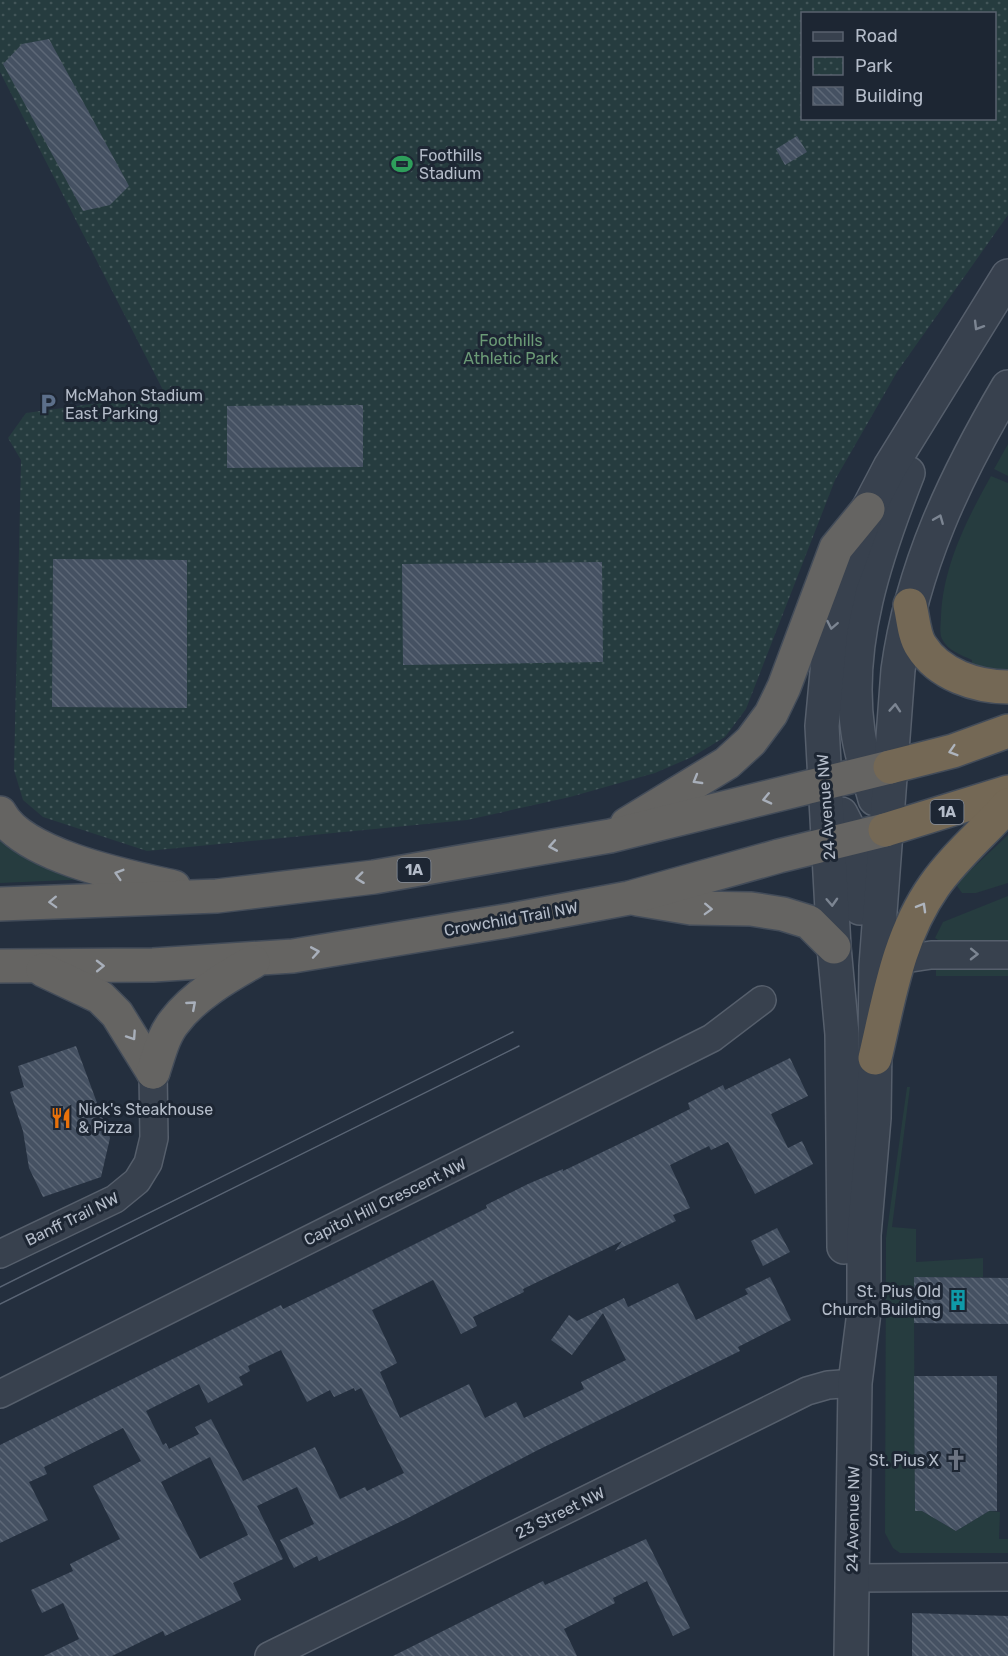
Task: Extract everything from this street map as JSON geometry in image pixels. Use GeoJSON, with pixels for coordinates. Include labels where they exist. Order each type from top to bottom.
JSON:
{"type":"FeatureCollection","features":[{"type":"Feature","properties":{"kind":"highway"},"geometry":{"type":"LineString","coordinates":[[610,836],[652,806],[727,763],[751,741],[771,714],[784,687],[836,548],[868,509]]}},
{"type":"Feature","properties":{"kind":"highway"},"geometry":{"type":"LineString","coordinates":[[910,605],[921,646],[952,675],[993,687],[1008,687]]}},
{"type":"Feature","properties":{"kind":"highway","name":"1A"},"geometry":{"type":"LineString","coordinates":[[0,904],[217,896],[374,877],[610,836],[953,751],[1008,731]]}},
{"type":"Feature","properties":{"kind":"highway","name":"Crowchild Trail NW"},"geometry":{"type":"LineString","coordinates":[[0,966],[153,965],[257,959],[511,920],[629,898],[856,837],[1008,792]]}},
{"type":"Feature","properties":{"kind":"highway"},"geometry":{"type":"LineString","coordinates":[[875,1058],[898,960],[913,922],[936,883],[1008,805]]}},
{"type":"Feature","properties":{"kind":"highway"},"geometry":{"type":"LineString","coordinates":[[0,813],[24,837],[64,857],[132,878],[217,896]]}},
{"type":"Feature","properties":{"kind":"highway"},"geometry":{"type":"LineString","coordinates":[[629,898],[691,908],[751,909],[783,914],[809,922],[834,947]]}},
{"type":"Feature","properties":{"kind":"highway"},"geometry":{"type":"LineString","coordinates":[[153,1072],[162,1043],[174,1021],[228,976],[257,959]]}},
{"type":"Feature","properties":{"kind":"highway"},"geometry":{"type":"LineString","coordinates":[[36,966],[100,997],[117,1014],[153,1072]]}},
{"type":"Feature","properties":{"kind":"street","name":"24 Avenue NW"},"geometry":{"type":"LineString","coordinates":[[851,1656],[855,1383],[864,1312],[864,1234],[874,1118],[876,966],[856,837],[824,784],[823,697],[831,629],[841,583],[868,509],[1008,276]]}},
{"type":"Feature","properties":{"kind":"street"},"geometry":{"type":"LineString","coordinates":[[864,1234],[860,901],[859,856],[856,837],[879,770],[910,605],[918,575],[941,515],[968,457],[1008,387]]}},
{"type":"Feature","properties":{"kind":"street"},"geometry":{"type":"LineString","coordinates":[[879,770],[858,732],[857,676],[862,621],[888,523],[908,471],[912,433]]}},
{"type":"Feature","properties":{"kind":"street","name":"24 Avenue NW"},"geometry":{"type":"LineString","coordinates":[[855,1383],[844,1311],[842,1034],[834,947],[856,837]]}},
{"type":"Feature","properties":{"kind":"street"},"geometry":{"type":"LineString","coordinates":[[898,960],[931,955],[1008,955]]}},
{"type":"Feature","properties":{"kind":"street","name":"Capitol Hill Crescent NW"},"geometry":{"type":"LineString","coordinates":[[0,1394],[712,1038],[762,1000]]}},
{"type":"Feature","properties":{"kind":"street","name":"Banff Trail NW"},"geometry":{"type":"LineString","coordinates":[[0,1254],[115,1199],[137,1181],[148,1163],[154,1138],[153,1072]]}},
{"type":"Feature","properties":{"kind":"street","name":"23 Street NW"},"geometry":{"type":"LineString","coordinates":[[269,1656],[807,1391],[828,1385],[855,1383]]}},
{"type":"Feature","properties":{"kind":"street"},"geometry":{"type":"LineString","coordinates":[[852,1578],[1008,1577]]}},
{"type":"Feature","properties":{"kind":"green space","name":"Foothills Athletic Park"},"geometry":{"type":"Polygon","coordinates":[[[0,0],[1008,0],[1008,215],[897,372],[835,480],[746,709],[725,737],[692,757],[655,773],[570,797],[467,820],[147,851],[43,817],[23,800],[14,770],[21,460],[8,438],[26,413],[165,394],[0,72],[0,0]]]}},
{"type":"Feature","properties":{"kind":"green space"},"geometry":{"type":"Polygon","coordinates":[[[1008,444],[1008,476],[994,469],[1008,444]]]}},
{"type":"Feature","properties":{"kind":"green space"},"geometry":{"type":"Polygon","coordinates":[[[991,476],[1008,483],[1008,678],[972,673],[972,660],[947,646],[941,634],[943,597],[951,561],[973,509],[991,476]]]}},
{"type":"Feature","properties":{"kind":"green space"},"geometry":{"type":"Polygon","coordinates":[[[0,827],[92,879],[0,883],[0,827]]]}},
{"type":"Feature","properties":{"kind":"green space"},"geometry":{"type":"Polygon","coordinates":[[[1008,835],[1008,883],[976,893],[962,893],[957,886],[961,879],[1008,835]]]}},
{"type":"Feature","properties":{"kind":"green space"},"geometry":{"type":"Polygon","coordinates":[[[1008,896],[1008,943],[943,943],[935,938],[943,922],[1008,896]]]}},
{"type":"Feature","properties":{"kind":"green space"},"geometry":{"type":"Polygon","coordinates":[[[943,965],[1008,968],[1008,976],[936,976],[936,970],[943,965]]]}},
{"type":"Feature","properties":{"kind":"green space"},"geometry":{"type":"Polygon","coordinates":[[[907,1087],[910,1087],[892,1227],[916,1229],[916,1262],[983,1258],[983,1277],[914,1277],[914,1295],[909,1295],[909,1305],[914,1306],[915,1511],[922,1511],[956,1531],[989,1511],[1000,1512],[999,1539],[1008,1539],[1008,1553],[900,1553],[893,1548],[885,1533],[886,1238],[907,1087]]]}},
{"type":"Feature","properties":{"kind":"building"},"geometry":{"type":"Polygon","coordinates":[[[49,39],[129,186],[110,205],[83,211],[3,64],[22,44],[49,39]]]}},
{"type":"Feature","properties":{"kind":"building"},"geometry":{"type":"Polygon","coordinates":[[[797,136],[807,152],[785,165],[776,149],[797,136]]]}},
{"type":"Feature","properties":{"kind":"building"},"geometry":{"type":"Polygon","coordinates":[[[363,405],[363,467],[227,468],[227,406],[363,405]]]}},
{"type":"Feature","properties":{"kind":"building"},"geometry":{"type":"Polygon","coordinates":[[[53,559],[187,560],[187,708],[52,707],[53,559]]]}},
{"type":"Feature","properties":{"kind":"building"},"geometry":{"type":"Polygon","coordinates":[[[602,562],[603,662],[403,665],[402,564],[602,562]]]}},
{"type":"Feature","properties":{"kind":"building","name":"Nick's Steakhouse & Pizza"},"geometry":{"type":"Polygon","coordinates":[[[76,1046],[110,1138],[101,1177],[43,1197],[29,1168],[23,1131],[10,1092],[24,1087],[18,1066],[76,1046]]]}},
{"type":"Feature","properties":{"kind":"building"},"geometry":{"type":"Polygon","coordinates":[[[790,1058],[808,1096],[771,1114],[788,1148],[802,1141],[813,1164],[755,1194],[728,1142],[711,1150],[709,1146],[670,1165],[690,1208],[673,1215],[676,1221],[615,1251],[622,1241],[523,1289],[524,1292],[473,1317],[477,1326],[461,1334],[433,1280],[372,1310],[397,1363],[380,1372],[400,1418],[469,1384],[485,1418],[516,1402],[524,1418],[584,1389],[581,1382],[626,1360],[603,1313],[572,1355],[551,1340],[569,1315],[577,1321],[624,1298],[628,1307],[678,1283],[696,1320],[748,1294],[745,1289],[770,1277],[791,1320],[738,1347],[740,1351],[536,1451],[408,1518],[319,1561],[317,1556],[294,1568],[280,1540],[314,1524],[297,1487],[257,1506],[283,1559],[233,1583],[241,1600],[165,1636],[163,1631],[112,1656],[44,1656],[79,1639],[63,1603],[42,1613],[31,1590],[73,1571],[70,1564],[120,1539],[93,1486],[141,1461],[123,1428],[44,1467],[47,1474],[29,1482],[48,1520],[0,1543],[0,1445],[281,1305],[283,1309],[333,1285],[487,1208],[486,1205],[528,1184],[563,1169],[563,1171],[642,1133],[690,1109],[688,1103],[723,1085],[725,1090],[790,1058]],[[281,1350],[248,1366],[250,1371],[239,1377],[243,1385],[208,1403],[199,1384],[146,1411],[163,1445],[166,1443],[169,1449],[199,1434],[195,1427],[211,1419],[243,1481],[315,1447],[340,1499],[365,1487],[367,1491],[404,1473],[361,1388],[355,1391],[354,1388],[334,1397],[330,1390],[307,1402],[281,1350]],[[210,1457],[161,1482],[200,1559],[248,1535],[210,1457]]]}},
{"type":"Feature","properties":{"kind":"building"},"geometry":{"type":"Polygon","coordinates":[[[777,1228],[790,1252],[763,1266],[751,1241],[777,1228]]]}},
{"type":"Feature","properties":{"kind":"building","name":"St. Pius Old Church Building"},"geometry":{"type":"Polygon","coordinates":[[[914,1277],[1008,1278],[1008,1324],[914,1323],[914,1277]]]}},
{"type":"Feature","properties":{"kind":"building","name":"St. Pius X"},"geometry":{"type":"Polygon","coordinates":[[[914,1376],[997,1376],[997,1511],[989,1511],[956,1531],[922,1511],[915,1511],[914,1376]]]}},
{"type":"Feature","properties":{"kind":"building"},"geometry":{"type":"Polygon","coordinates":[[[646,1539],[690,1628],[673,1636],[647,1581],[613,1598],[615,1603],[564,1629],[577,1656],[393,1656],[543,1581],[545,1585],[646,1539]]]}},
{"type":"Feature","properties":{"kind":"building"},"geometry":{"type":"Polygon","coordinates":[[[912,1613],[1008,1616],[1008,1656],[912,1656],[912,1613]]]}},
{"type":"Feature","properties":{"kind":"tram line"},"geometry":{"type":"LineString","coordinates":[[0,1287],[513,1032]]}},
{"type":"Feature","properties":{"kind":"tram line"},"geometry":{"type":"LineString","coordinates":[[0,1304],[519,1046]]}},
{"type":"Feature","properties":{"kind":"place","name":"Foothills Stadium"},"geometry":{"type":"Point","coordinates":[402,164]}},
{"type":"Feature","properties":{"kind":"place","name":"McMahon Stadium East Parking"},"geometry":{"type":"Point","coordinates":[48,404]}},
{"type":"Feature","properties":{"kind":"place","name":"Nick's Steakhouse & Pizza"},"geometry":{"type":"Point","coordinates":[61,1118]}},
{"type":"Feature","properties":{"kind":"place","name":"St. Pius Old Church Building"},"geometry":{"type":"Point","coordinates":[958,1300]}},
{"type":"Feature","properties":{"kind":"place","name":"St. Pius X"},"geometry":{"type":"Point","coordinates":[956,1460]}}]}
